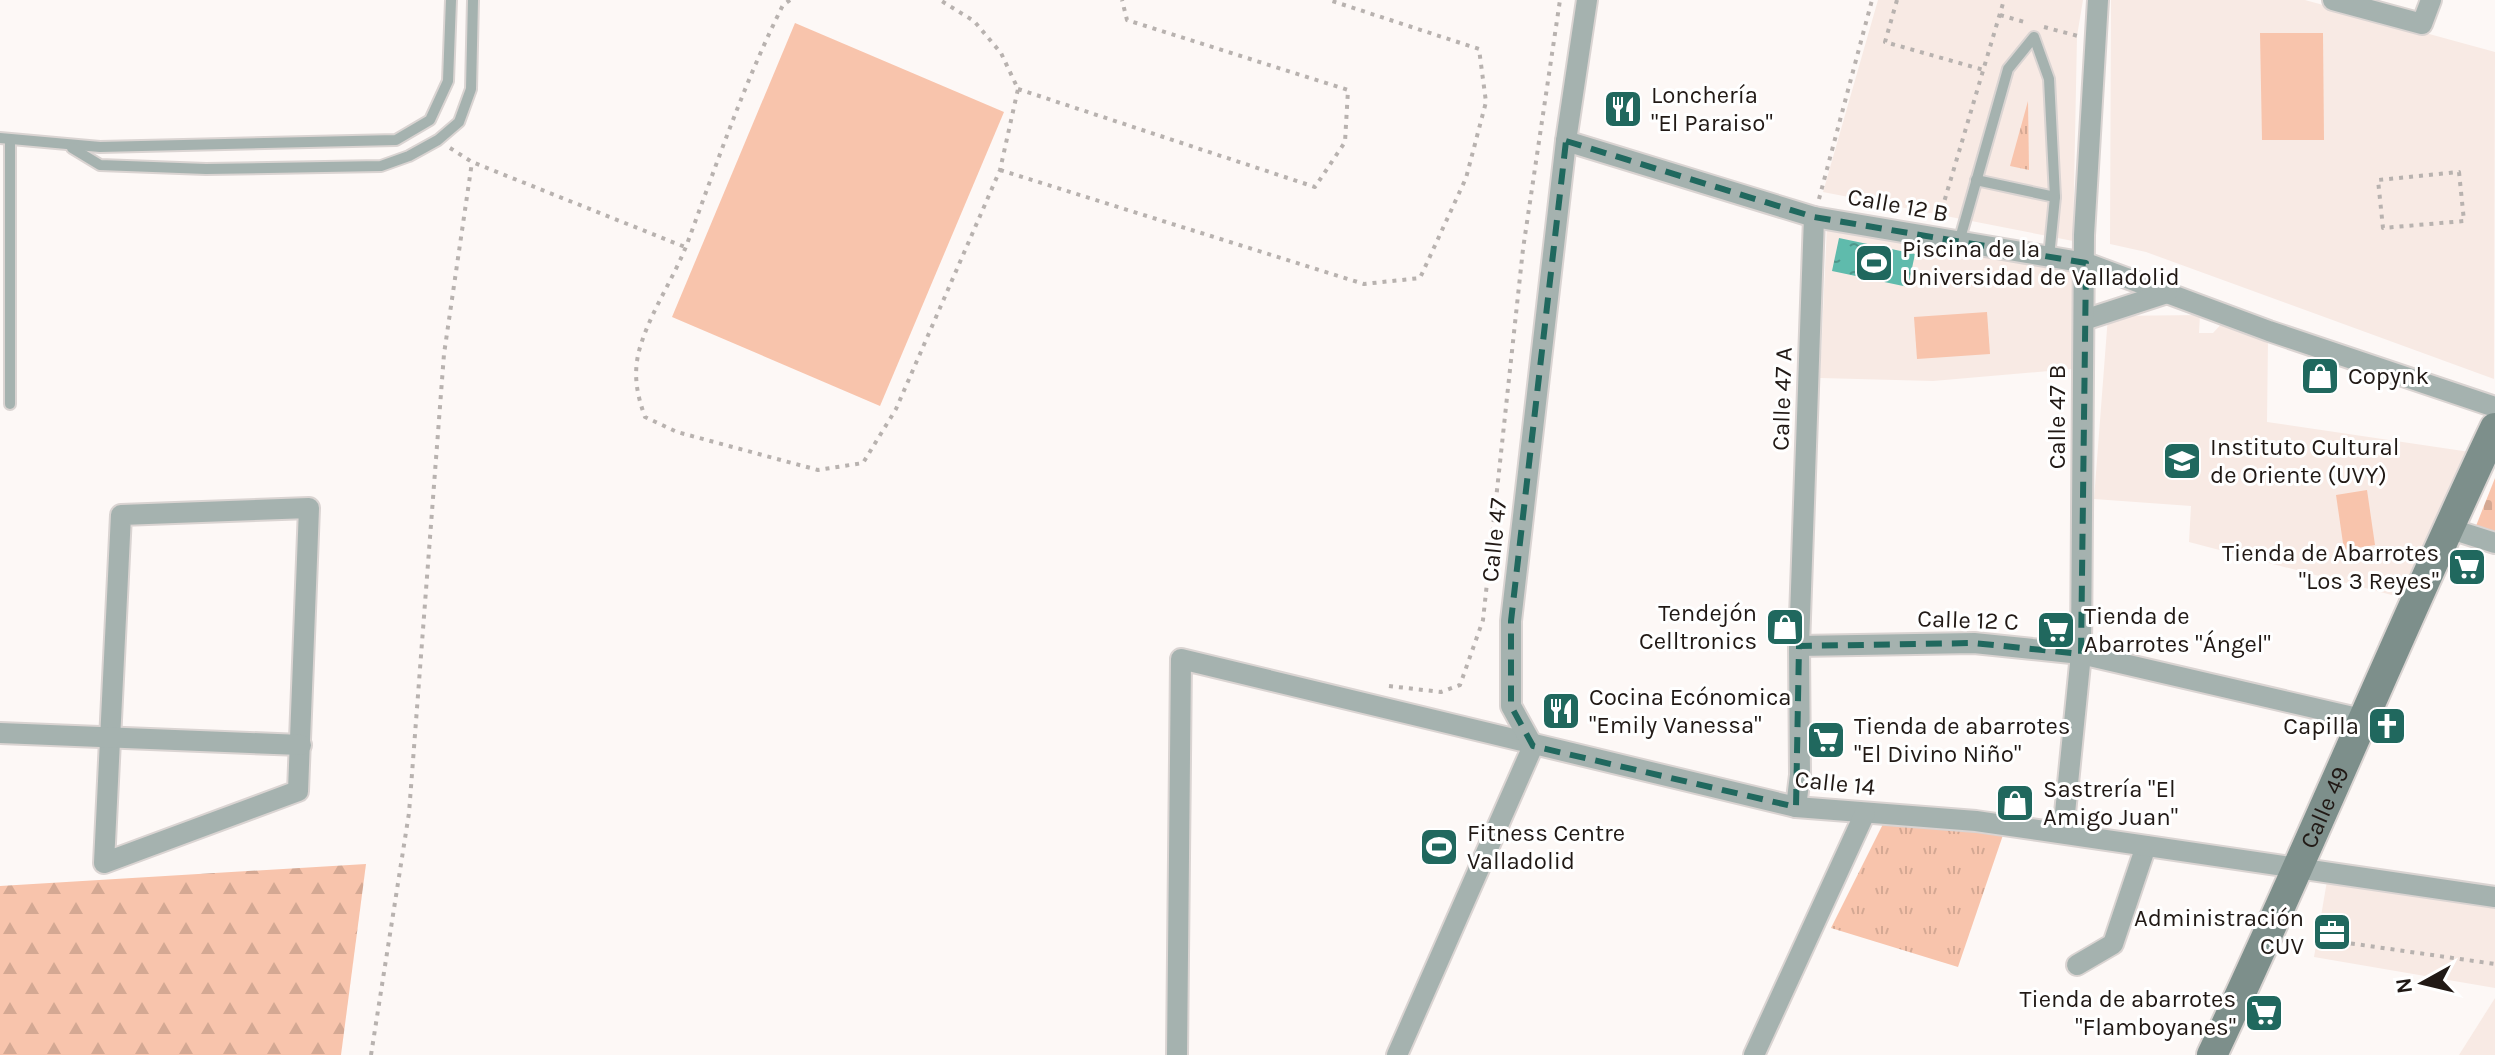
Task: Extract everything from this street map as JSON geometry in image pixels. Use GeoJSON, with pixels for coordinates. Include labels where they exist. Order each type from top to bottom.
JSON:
{"type":"FeatureCollection","features":[{"type":"Feature","properties":{"kind":"street","name":"Calle 47"},"geometry":{"type":"LineString","coordinates":[[1533,746],[1511,706],[1511,621],[1566,141],[1587,0]]}},
{"type":"Feature","properties":{"kind":"street","name":"Calle 47 B"},"geometry":{"type":"LineString","coordinates":[[2063,833],[2081,654],[2084,320],[2098,0]]}},
{"type":"Feature","properties":{"kind":"street"},"geometry":{"type":"LineString","coordinates":[[2333,0],[2422,24],[2431,0]]}},
{"type":"Feature","properties":{"kind":"street","name":"Calle 12 B"},"geometry":{"type":"LineString","coordinates":[[1566,141],[1814,217],[2086,263],[2495,407]]}},
{"type":"Feature","properties":{"kind":"street","name":"Calle 47 A"},"geometry":{"type":"LineString","coordinates":[[1796,807],[1800,775],[1799,646],[1814,217]]}},
{"type":"Feature","properties":{"kind":"street"},"geometry":{"type":"LineString","coordinates":[[2084,320],[2167,293]]}},
{"type":"Feature","properties":{"kind":"street","name":"Calle 49"},"geometry":{"type":"LineString","coordinates":[[2212,1055],[2300,869],[2448,528],[2495,428]]}},
{"type":"Feature","properties":{"kind":"street"},"geometry":{"type":"LineString","coordinates":[[309,508],[298,791],[104,863],[109,738],[121,515],[309,508]]}},
{"type":"Feature","properties":{"kind":"street"},"geometry":{"type":"LineString","coordinates":[[2448,528],[2495,543]]}},
{"type":"Feature","properties":{"kind":"street","name":"Calle 12 C"},"geometry":{"type":"LineString","coordinates":[[1799,646],[1974,643],[2081,654],[2366,720]]}},
{"type":"Feature","properties":{"kind":"street","name":"Calle 14"},"geometry":{"type":"LineString","coordinates":[[1177,1055],[1181,659],[1796,807],[1976,821],[2495,897]]}},
{"type":"Feature","properties":{"kind":"street"},"geometry":{"type":"LineString","coordinates":[[1510,740],[1511,706]]}},
{"type":"Feature","properties":{"kind":"street"},"geometry":{"type":"LineString","coordinates":[[0,733],[301,745]]}},
{"type":"Feature","properties":{"kind":"street"},"geometry":{"type":"LineString","coordinates":[[1397,1055],[1533,746]]}},
{"type":"Feature","properties":{"kind":"street"},"geometry":{"type":"LineString","coordinates":[[1754,1055],[1865,813]]}},
{"type":"Feature","properties":{"kind":"street"},"geometry":{"type":"LineString","coordinates":[[2077,965],[2113,944],[2146,846]]}},
{"type":"Feature","properties":{"kind":"lane"},"geometry":{"type":"LineString","coordinates":[[10,404],[5,277],[5,139],[70,147],[396,140],[430,120],[448,81],[451,0]]}},
{"type":"Feature","properties":{"kind":"lane"},"geometry":{"type":"LineString","coordinates":[[70,147],[100,165],[206,169],[381,166],[438,140],[459,122],[471,89],[473,0]]}},
{"type":"Feature","properties":{"kind":"lane"},"geometry":{"type":"LineString","coordinates":[[1959,242],[2008,69],[2034,37],[2049,79],[2055,197],[2049,257]]}},
{"type":"Feature","properties":{"kind":"lane"},"geometry":{"type":"LineString","coordinates":[[1976,180],[2055,197]]}},
{"type":"Feature","properties":{"kind":"path"},"geometry":{"type":"LineString","coordinates":[[790,0],[783,5],[755,60],[686,247],[639,351],[635,388],[645,417],[677,432],[818,470],[863,463],[896,409],[1000,170],[1018,89],[1001,53],[974,21],[940,0]]}},
{"type":"Feature","properties":{"kind":"path"},"geometry":{"type":"LineString","coordinates":[[1018,89],[1315,187],[1345,142],[1348,90],[1127,20],[1122,0]]}},
{"type":"Feature","properties":{"kind":"path"},"geometry":{"type":"LineString","coordinates":[[1000,170],[1364,284],[1420,278],[1466,178],[1486,102],[1479,49],[1329,0]]}},
{"type":"Feature","properties":{"kind":"path"},"geometry":{"type":"LineString","coordinates":[[1379,685],[1441,692],[1460,685],[1483,620],[1523,249],[1560,0]]}},
{"type":"Feature","properties":{"kind":"path"},"geometry":{"type":"LineString","coordinates":[[1814,217],[1872,0]]}},
{"type":"Feature","properties":{"kind":"path"},"geometry":{"type":"LineString","coordinates":[[1897,0],[1885,42],[1984,70]]}},
{"type":"Feature","properties":{"kind":"path"},"geometry":{"type":"LineString","coordinates":[[1933,237],[2004,0]]}},
{"type":"Feature","properties":{"kind":"path"},"geometry":{"type":"LineString","coordinates":[[438,140],[472,162],[686,247]]}},
{"type":"Feature","properties":{"kind":"path"},"geometry":{"type":"LineString","coordinates":[[371,1055],[409,813],[444,354],[472,162]]}},
{"type":"Feature","properties":{"kind":"path"},"geometry":{"type":"LineString","coordinates":[[2459,172],[2464,221],[2383,228],[2378,180],[2459,172]]}},
{"type":"Feature","properties":{"kind":"path"},"geometry":{"type":"LineString","coordinates":[[2341,942],[2495,964]]}},
{"type":"Feature","properties":{"kind":"highlighted area"},"geometry":{"type":"Polygon","coordinates":[[[1566,141],[1814,217],[2086,263],[2081,654],[1974,643],[1799,646],[1796,807],[1533,746],[1511,706],[1511,621],[1566,141]]]}},
{"type":"Feature","properties":{"kind":"shaded area"},"geometry":{"type":"Polygon","coordinates":[[[1878,0],[2083,0],[2077,36],[2073,241],[1823,192],[1878,0]]]}},
{"type":"Feature","properties":{"kind":"shaded area"},"geometry":{"type":"Polygon","coordinates":[[[2111,0],[2305,0],[2495,52],[2494,379],[2146,252],[2110,244],[2111,0]]]}},
{"type":"Feature","properties":{"kind":"shaded area"},"geometry":{"type":"Polygon","coordinates":[[[1827,225],[2072,272],[2072,369],[1933,381],[1820,378],[1827,225]]]}},
{"type":"Feature","properties":{"kind":"shaded area"},"geometry":{"type":"Polygon","coordinates":[[[2200,315],[2199,333],[2213,333],[2225,320],[2268,340],[2267,422],[2470,452],[2407,599],[2189,542],[2191,506],[2094,499],[2108,316],[2200,315]]]}},
{"type":"Feature","properties":{"kind":"shaded area"},"geometry":{"type":"Polygon","coordinates":[[[2327,881],[2495,901],[2495,988],[2314,957],[2327,881]]]}},
{"type":"Feature","properties":{"kind":"shaded area"},"geometry":{"type":"Polygon","coordinates":[[[2495,998],[2495,1055],[2459,1055],[2495,998]]]}},
{"type":"Feature","properties":{"kind":"green space"},"geometry":{"type":"Polygon","coordinates":[[[795,23],[1004,112],[880,406],[672,317],[795,23]]]}},
{"type":"Feature","properties":{"kind":"green space"},"geometry":{"type":"Polygon","coordinates":[[[2260,33],[2323,33],[2324,140],[2262,140],[2260,33]]]}},
{"type":"Feature","properties":{"kind":"green space"},"geometry":{"type":"Polygon","coordinates":[[[2028,101],[2029,170],[2010,166],[2028,101]]]}},
{"type":"Feature","properties":{"kind":"green space"},"geometry":{"type":"Polygon","coordinates":[[[1987,312],[1990,354],[1917,359],[1914,317],[1987,312]]]}},
{"type":"Feature","properties":{"kind":"green space"},"geometry":{"type":"Polygon","coordinates":[[[2495,478],[2495,538],[2474,531],[2495,478]]]}},
{"type":"Feature","properties":{"kind":"green space"},"geometry":{"type":"Polygon","coordinates":[[[2367,490],[2375,545],[2344,550],[2336,495],[2367,490]]]}},
{"type":"Feature","properties":{"kind":"green space"},"geometry":{"type":"Polygon","coordinates":[[[1886,818],[2003,835],[1958,967],[1831,928],[1886,818]]]}},
{"type":"Feature","properties":{"kind":"green space"},"geometry":{"type":"Polygon","coordinates":[[[366,864],[341,1055],[0,1055],[0,886],[366,864]]]}},
{"type":"Feature","properties":{"kind":"water","name":"Piscina de la Universidad de Valladolid"},"geometry":{"type":"Polygon","coordinates":[[[1839,238],[1915,254],[1908,287],[1832,271],[1839,238]]]}},
{"type":"Feature","properties":{"kind":"place","name":"Lonchería \"El Paraiso\""},"geometry":{"type":"Point","coordinates":[1623,109]}},
{"type":"Feature","properties":{"kind":"place","name":"Piscina de la Universidad de Valladolid"},"geometry":{"type":"Point","coordinates":[1874,263]}},
{"type":"Feature","properties":{"kind":"place","name":"Copynk"},"geometry":{"type":"Point","coordinates":[2320,376]}},
{"type":"Feature","properties":{"kind":"place","name":"Instituto Cultural de Oriente (UVY)"},"geometry":{"type":"Point","coordinates":[2182,461]}},
{"type":"Feature","properties":{"kind":"place","name":"Tienda de Abarrotes \"Los 3 Reyes\""},"geometry":{"type":"Point","coordinates":[2467,567]}},
{"type":"Feature","properties":{"kind":"place","name":"Tendejón Celltronics"},"geometry":{"type":"Point","coordinates":[1785,627]}},
{"type":"Feature","properties":{"kind":"place","name":"Tienda de Abarrotes \"Ángel\""},"geometry":{"type":"Point","coordinates":[2056,630]}},
{"type":"Feature","properties":{"kind":"place","name":"Cocina Ecónomica \"Emily Vanessa\""},"geometry":{"type":"Point","coordinates":[1561,711]}},
{"type":"Feature","properties":{"kind":"place","name":"Capilla"},"geometry":{"type":"Point","coordinates":[2387,726]}},
{"type":"Feature","properties":{"kind":"place","name":"Tienda de abarrotes \"El Divino Niño\""},"geometry":{"type":"Point","coordinates":[1826,740]}},
{"type":"Feature","properties":{"kind":"place","name":"Sastrería \"El Amigo Juan\""},"geometry":{"type":"Point","coordinates":[2015,803]}},
{"type":"Feature","properties":{"kind":"place","name":"Fitness Centre Valladolid"},"geometry":{"type":"Point","coordinates":[1439,847]}},
{"type":"Feature","properties":{"kind":"place","name":"Administración CUV"},"geometry":{"type":"Point","coordinates":[2332,932]}},
{"type":"Feature","properties":{"kind":"place","name":"Tienda de abarrotes \"Flamboyanes\""},"geometry":{"type":"Point","coordinates":[2264,1013]}}]}
